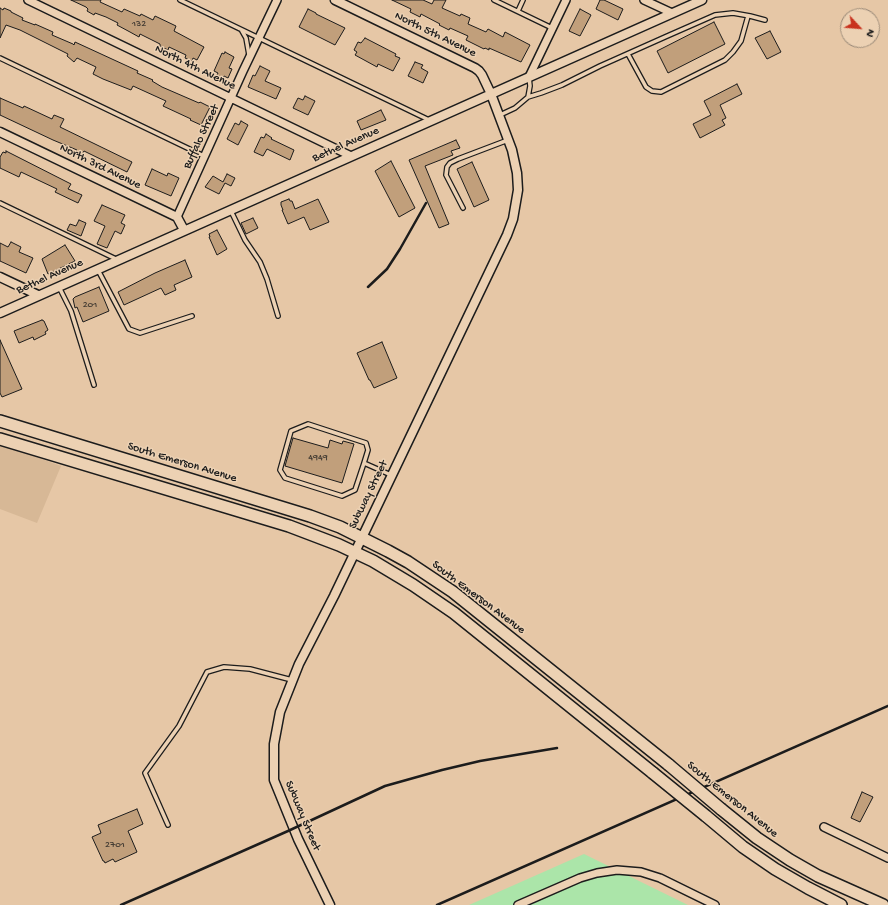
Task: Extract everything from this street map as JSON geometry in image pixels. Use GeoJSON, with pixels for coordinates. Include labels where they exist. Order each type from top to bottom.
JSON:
{"type":"FeatureCollection","features":[{"type":"Feature","properties":{"kind":"main road","name":"South Emerson Avenue"},"geometry":{"type":"LineString","coordinates":[[0,421],[296,511],[340,527],[408,562],[453,592],[654,753],[757,838],[790,860],[818,876],[883,905]]}},
{"type":"Feature","properties":{"kind":"main road"},"geometry":{"type":"LineString","coordinates":[[0,439],[289,526],[339,544],[390,570],[436,600],[570,706],[743,847],[775,869],[841,905]]}},
{"type":"Feature","properties":{"kind":"street","name":"North 4th Avenue"},"geometry":{"type":"LineString","coordinates":[[28,0],[351,156]]}},
{"type":"Feature","properties":{"kind":"street","name":"Buffalo Street"},"geometry":{"type":"LineString","coordinates":[[177,217],[277,0]]}},
{"type":"Feature","properties":{"kind":"street","name":"North 5th Avenue"},"geometry":{"type":"LineString","coordinates":[[335,0],[475,68],[482,74],[491,94]]}},
{"type":"Feature","properties":{"kind":"street"},"geometry":{"type":"LineString","coordinates":[[529,77],[566,0]]}},
{"type":"Feature","properties":{"kind":"street"},"geometry":{"type":"LineString","coordinates":[[644,0],[672,13]]}},
{"type":"Feature","properties":{"kind":"street","name":"Bethel Avenue"},"geometry":{"type":"LineString","coordinates":[[0,313],[702,0]]}},
{"type":"Feature","properties":{"kind":"street","name":"Subway Street"},"geometry":{"type":"LineString","coordinates":[[330,905],[298,840],[274,780],[273,760],[276,728],[280,712],[292,680],[392,476],[507,235],[513,219],[517,201],[518,178],[508,139],[491,94]]}},
{"type":"Feature","properties":{"kind":"street","name":"North 3rd Avenue"},"geometry":{"type":"LineString","coordinates":[[0,132],[177,217]]}},
{"type":"Feature","properties":{"kind":"street"},"geometry":{"type":"LineString","coordinates":[[177,217],[184,230]]}},
{"type":"Feature","properties":{"kind":"street"},"geometry":{"type":"LineString","coordinates":[[0,277],[38,295]]}},
{"type":"Feature","properties":{"kind":"street"},"geometry":{"type":"LineString","coordinates":[[824,827],[888,858]]}},
{"type":"Feature","properties":{"kind":"street"},"geometry":{"type":"LineString","coordinates":[[518,905],[580,878],[617,870],[641,872],[660,878],[716,905]]}},
{"type":"Feature","properties":{"kind":"lane"},"geometry":{"type":"LineString","coordinates":[[180,0],[430,121]]}},
{"type":"Feature","properties":{"kind":"lane"},"geometry":{"type":"LineString","coordinates":[[494,0],[552,28]]}},
{"type":"Feature","properties":{"kind":"lane"},"geometry":{"type":"LineString","coordinates":[[518,11],[523,0]]}},
{"type":"Feature","properties":{"kind":"lane"},"geometry":{"type":"LineString","coordinates":[[499,116],[515,108],[528,97],[562,85],[665,36],[715,15],[733,13],[765,20]]}},
{"type":"Feature","properties":{"kind":"lane"},"geometry":{"type":"LineString","coordinates":[[628,54],[646,87],[652,91],[661,92],[725,60],[733,52],[740,41],[748,16]]}},
{"type":"Feature","properties":{"kind":"lane"},"geometry":{"type":"LineString","coordinates":[[242,30],[246,38],[250,58]]}},
{"type":"Feature","properties":{"kind":"lane"},"geometry":{"type":"LineString","coordinates":[[0,58],[205,156]]}},
{"type":"Feature","properties":{"kind":"lane"},"geometry":{"type":"LineString","coordinates":[[528,97],[530,86],[529,77]]}},
{"type":"Feature","properties":{"kind":"lane"},"geometry":{"type":"LineString","coordinates":[[463,208],[446,175],[447,167],[450,163],[458,159],[508,139]]}},
{"type":"Feature","properties":{"kind":"lane"},"geometry":{"type":"LineString","coordinates":[[0,203],[118,260]]}},
{"type":"Feature","properties":{"kind":"lane"},"geometry":{"type":"LineString","coordinates":[[230,210],[245,240],[260,262],[270,287],[278,316]]}},
{"type":"Feature","properties":{"kind":"lane"},"geometry":{"type":"LineString","coordinates":[[97,269],[129,329],[140,333],[192,316]]}},
{"type":"Feature","properties":{"kind":"lane"},"geometry":{"type":"LineString","coordinates":[[59,286],[71,311],[94,385]]}},
{"type":"Feature","properties":{"kind":"lane"},"geometry":{"type":"LineString","coordinates":[[308,424],[366,443],[368,450],[364,463],[355,490],[342,496],[285,478],[280,470],[291,431],[308,424]]}},
{"type":"Feature","properties":{"kind":"lane"},"geometry":{"type":"LineString","coordinates":[[364,463],[392,476]]}},
{"type":"Feature","properties":{"kind":"lane"},"geometry":{"type":"LineString","coordinates":[[168,825],[145,773],[179,726],[207,672],[224,667],[250,669],[292,680]]}},
{"type":"Feature","properties":{"kind":"shaded area"},"geometry":{"type":"Polygon","coordinates":[[[0,444],[61,466],[37,523],[0,509],[0,444]]]}},
{"type":"Feature","properties":{"kind":"green space"},"geometry":{"type":"Polygon","coordinates":[[[584,854],[688,905],[469,905],[584,854]]]}},
{"type":"Feature","properties":{"kind":"building"},"geometry":{"type":"Polygon","coordinates":[[[71,0],[101,0],[100,2],[122,12],[124,9],[140,16],[141,14],[153,20],[155,16],[176,26],[174,31],[204,47],[197,60],[193,58],[192,61],[185,58],[186,55],[169,47],[168,50],[160,46],[160,44],[140,34],[139,37],[106,17],[95,13],[94,15],[87,11],[88,9],[86,7],[71,0]]]}},
{"type":"Feature","properties":{"kind":"building"},"geometry":{"type":"Polygon","coordinates":[[[392,0],[423,0],[432,4],[434,0],[446,0],[442,8],[460,16],[461,14],[470,18],[468,24],[486,32],[488,29],[503,37],[505,32],[530,45],[521,62],[489,48],[489,50],[484,49],[466,40],[468,36],[450,28],[449,30],[421,14],[420,17],[410,12],[411,9],[392,0]]]}},
{"type":"Feature","properties":{"kind":"building"},"geometry":{"type":"Polygon","coordinates":[[[600,0],[604,0],[623,9],[618,20],[596,9],[600,0]]]}},
{"type":"Feature","properties":{"kind":"building"},"geometry":{"type":"Polygon","coordinates":[[[0,8],[11,11],[23,18],[22,20],[53,32],[52,35],[74,45],[75,42],[138,71],[137,73],[153,80],[152,81],[162,87],[210,107],[201,125],[163,106],[166,101],[133,86],[131,90],[93,74],[96,67],[77,58],[74,62],[67,56],[68,54],[20,30],[6,25],[0,38],[0,8]]]}},
{"type":"Feature","properties":{"kind":"building"},"geometry":{"type":"Polygon","coordinates":[[[308,9],[345,28],[335,45],[299,27],[308,9]]]}},
{"type":"Feature","properties":{"kind":"building"},"geometry":{"type":"Polygon","coordinates":[[[580,9],[591,15],[580,36],[569,31],[580,9]]]}},
{"type":"Feature","properties":{"kind":"building"},"geometry":{"type":"Polygon","coordinates":[[[714,22],[725,44],[668,73],[657,51],[714,22]]]}},
{"type":"Feature","properties":{"kind":"building"},"geometry":{"type":"Polygon","coordinates":[[[770,31],[781,52],[767,59],[755,38],[770,31]]]}},
{"type":"Feature","properties":{"kind":"building"},"geometry":{"type":"Polygon","coordinates":[[[365,38],[396,54],[395,56],[400,58],[393,71],[378,64],[377,67],[355,55],[357,52],[354,50],[358,42],[361,43],[365,38]]]}},
{"type":"Feature","properties":{"kind":"building"},"geometry":{"type":"Polygon","coordinates":[[[225,52],[234,57],[229,68],[232,69],[228,78],[224,76],[223,78],[217,75],[218,73],[214,71],[222,53],[224,54],[225,52]]]}},
{"type":"Feature","properties":{"kind":"building"},"geometry":{"type":"Polygon","coordinates":[[[415,62],[423,65],[421,68],[428,72],[423,83],[408,76],[415,62]]]}},
{"type":"Feature","properties":{"kind":"building"},"geometry":{"type":"Polygon","coordinates":[[[260,66],[270,71],[265,81],[281,88],[276,99],[248,87],[253,75],[255,76],[260,66]]]}},
{"type":"Feature","properties":{"kind":"building"},"geometry":{"type":"Polygon","coordinates":[[[737,84],[742,94],[720,105],[726,118],[722,120],[725,125],[700,138],[693,124],[711,115],[704,101],[737,84]]]}},
{"type":"Feature","properties":{"kind":"building"},"geometry":{"type":"Polygon","coordinates":[[[305,96],[315,101],[308,115],[293,108],[298,98],[303,100],[305,96]]]}},
{"type":"Feature","properties":{"kind":"building"},"geometry":{"type":"Polygon","coordinates":[[[0,98],[23,108],[24,106],[52,119],[54,115],[64,119],[60,127],[132,162],[127,172],[84,151],[82,154],[76,151],[77,150],[0,115],[0,98]]]}},
{"type":"Feature","properties":{"kind":"building"},"geometry":{"type":"Polygon","coordinates":[[[381,110],[386,120],[361,130],[357,121],[381,110]]]}},
{"type":"Feature","properties":{"kind":"building"},"geometry":{"type":"Polygon","coordinates":[[[241,121],[248,125],[238,145],[227,139],[235,123],[239,125],[241,121]]]}},
{"type":"Feature","properties":{"kind":"building"},"geometry":{"type":"Polygon","coordinates":[[[266,134],[272,138],[271,139],[294,150],[290,160],[267,149],[263,156],[254,152],[261,137],[264,138],[266,134]]]}},
{"type":"Feature","properties":{"kind":"building"},"geometry":{"type":"Polygon","coordinates":[[[456,140],[460,148],[451,151],[453,155],[425,166],[449,224],[439,228],[409,160],[456,140]]]}},
{"type":"Feature","properties":{"kind":"building"},"geometry":{"type":"Polygon","coordinates":[[[6,151],[71,184],[68,189],[82,195],[78,203],[55,192],[57,189],[21,172],[19,177],[0,168],[0,157],[3,152],[6,153],[6,151]]]}},
{"type":"Feature","properties":{"kind":"building"},"geometry":{"type":"Polygon","coordinates":[[[391,161],[415,208],[399,217],[375,171],[391,161]]]}},
{"type":"Feature","properties":{"kind":"building"},"geometry":{"type":"Polygon","coordinates":[[[472,162],[489,200],[474,207],[457,169],[472,162]]]}},
{"type":"Feature","properties":{"kind":"building"},"geometry":{"type":"Polygon","coordinates":[[[152,169],[167,176],[168,173],[179,178],[171,196],[145,185],[152,169]]]}},
{"type":"Feature","properties":{"kind":"building"},"geometry":{"type":"Polygon","coordinates":[[[227,174],[235,178],[231,186],[225,183],[219,194],[205,187],[213,176],[223,182],[227,174]]]}},
{"type":"Feature","properties":{"kind":"building"},"geometry":{"type":"Polygon","coordinates":[[[289,199],[292,201],[295,209],[318,199],[329,222],[310,230],[304,217],[288,224],[282,210],[281,202],[289,199]]]}},
{"type":"Feature","properties":{"kind":"building"},"geometry":{"type":"Polygon","coordinates":[[[102,205],[125,215],[121,223],[125,225],[121,234],[115,231],[107,248],[97,244],[105,226],[94,221],[102,205]]]}},
{"type":"Feature","properties":{"kind":"building"},"geometry":{"type":"Polygon","coordinates":[[[253,218],[258,228],[246,234],[241,223],[253,218]]]}},
{"type":"Feature","properties":{"kind":"building"},"geometry":{"type":"Polygon","coordinates":[[[79,220],[86,223],[81,236],[67,230],[70,224],[76,226],[79,220]]]}},
{"type":"Feature","properties":{"kind":"building"},"geometry":{"type":"Polygon","coordinates":[[[217,230],[227,249],[217,255],[209,234],[217,230]]]}},
{"type":"Feature","properties":{"kind":"building"},"geometry":{"type":"Polygon","coordinates":[[[11,242],[21,247],[19,252],[33,258],[26,273],[0,261],[0,243],[8,247],[11,242]]]}},
{"type":"Feature","properties":{"kind":"building"},"geometry":{"type":"Polygon","coordinates":[[[65,245],[75,261],[48,274],[42,259],[65,245]]]}},
{"type":"Feature","properties":{"kind":"building"},"geometry":{"type":"Polygon","coordinates":[[[185,260],[192,277],[174,285],[176,290],[165,295],[161,288],[124,305],[118,292],[185,260]]]}},
{"type":"Feature","properties":{"kind":"building"},"geometry":{"type":"Polygon","coordinates":[[[99,287],[109,311],[83,322],[77,307],[75,308],[73,299],[99,287]]]}},
{"type":"Feature","properties":{"kind":"building"},"geometry":{"type":"Polygon","coordinates":[[[42,320],[44,321],[48,330],[45,332],[46,334],[34,340],[33,337],[19,343],[14,331],[42,320]]]}},
{"type":"Feature","properties":{"kind":"building"},"geometry":{"type":"Polygon","coordinates":[[[0,340],[22,389],[2,397],[0,393],[0,340]]]}},
{"type":"Feature","properties":{"kind":"building"},"geometry":{"type":"Polygon","coordinates":[[[382,342],[397,378],[374,388],[357,353],[382,342]]]}},
{"type":"Feature","properties":{"kind":"building"},"geometry":{"type":"Polygon","coordinates":[[[293,438],[328,448],[330,440],[342,444],[343,441],[354,444],[342,483],[285,466],[293,438]]]}},
{"type":"Feature","properties":{"kind":"building"},"geometry":{"type":"Polygon","coordinates":[[[862,792],[873,797],[860,822],[851,818],[862,792]]]}},
{"type":"Feature","properties":{"kind":"building"},"geometry":{"type":"Polygon","coordinates":[[[137,809],[143,824],[128,831],[137,852],[115,862],[113,859],[105,863],[92,837],[101,833],[98,825],[137,809]]]}},
{"type":"Feature","properties":{"kind":"railway"},"geometry":{"type":"LineString","coordinates":[[368,287],[387,269],[426,203]]}},
{"type":"Feature","properties":{"kind":"railway"},"geometry":{"type":"LineString","coordinates":[[437,905],[888,706]]}},
{"type":"Feature","properties":{"kind":"railway"},"geometry":{"type":"LineString","coordinates":[[121,905],[385,786],[480,761],[557,748]]}}]}
